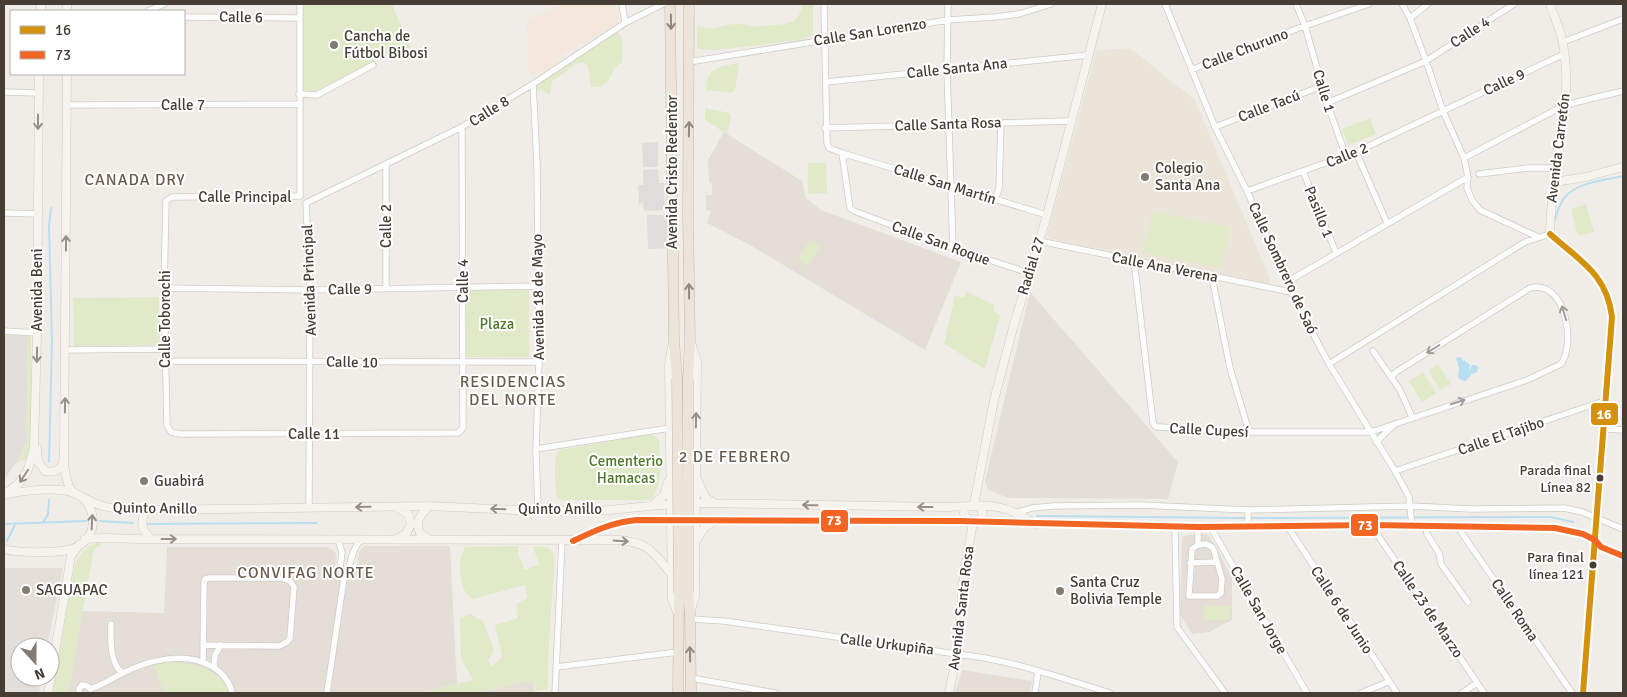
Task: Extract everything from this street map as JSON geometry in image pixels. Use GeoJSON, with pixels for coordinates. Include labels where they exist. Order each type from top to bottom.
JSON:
{"type":"FeatureCollection","features":[{"type":"Feature","properties":{"kind":"highway","name":"Avenida Cristo Redentor"},"geometry":{"type":"LineString","coordinates":[[670,4],[674,340],[684,593],[690,617],[691,693]]}},
{"type":"Feature","properties":{"kind":"highway","name":"Avenida Cristo Redentor"},"geometry":{"type":"LineString","coordinates":[[678,693],[678,615],[684,593],[690,340],[688,224],[689,4]]}},
{"type":"Feature","properties":{"kind":"street"},"geometry":{"type":"LineString","coordinates":[[150,10],[164,4]]}},
{"type":"Feature","properties":{"kind":"street"},"geometry":{"type":"LineString","coordinates":[[300,4],[300,196],[306,202]]}},
{"type":"Feature","properties":{"kind":"street"},"geometry":{"type":"LineString","coordinates":[[622,4],[625,23]]}},
{"type":"Feature","properties":{"kind":"street","name":"Calle 8"},"geometry":{"type":"LineString","coordinates":[[306,202],[462,127],[533,84],[625,23],[663,4]]}},
{"type":"Feature","properties":{"kind":"street"},"geometry":{"type":"LineString","coordinates":[[824,4],[827,145],[829,148],[842,153]]}},
{"type":"Feature","properties":{"kind":"street"},"geometry":{"type":"LineString","coordinates":[[948,4],[948,124],[953,248]]}},
{"type":"Feature","properties":{"kind":"street","name":"Calle San Lorenzo"},"geometry":{"type":"LineString","coordinates":[[689,62],[948,20],[1019,14],[1051,4]]}},
{"type":"Feature","properties":{"kind":"street","name":"Radial 27"},"geometry":{"type":"LineString","coordinates":[[973,522],[967,519],[964,513],[967,508],[974,504],[994,400],[1047,215],[1102,4]]}},
{"type":"Feature","properties":{"kind":"street","name":"Calle Sombrero de Saó"},"geometry":{"type":"LineString","coordinates":[[1165,4],[1215,127],[1247,191],[1291,292],[1329,364],[1409,497],[1412,525]]}},
{"type":"Feature","properties":{"kind":"street","name":"Calle 1"},"geometry":{"type":"LineString","coordinates":[[1296,4],[1346,156]]}},
{"type":"Feature","properties":{"kind":"street","name":"Calle Churuno"},"geometry":{"type":"LineString","coordinates":[[1191,70],[1302,27],[1369,4]]}},
{"type":"Feature","properties":{"kind":"street"},"geometry":{"type":"LineString","coordinates":[[1402,4],[1410,18],[1443,111],[1464,158],[1468,177],[1467,188],[1472,200],[1480,210],[1538,237]]}},
{"type":"Feature","properties":{"kind":"street"},"geometry":{"type":"LineString","coordinates":[[1410,18],[1428,4]]}},
{"type":"Feature","properties":{"kind":"street","name":"Calle 4"},"geometry":{"type":"LineString","coordinates":[[1426,60],[1514,4]]}},
{"type":"Feature","properties":{"kind":"street","name":"Avenida Carretón"},"geometry":{"type":"LineString","coordinates":[[1550,4],[1563,42],[1566,105],[1550,214],[1550,234]]}},
{"type":"Feature","properties":{"kind":"street","name":"Calle 6"},"geometry":{"type":"LineString","coordinates":[[185,16],[299,18]]}},
{"type":"Feature","properties":{"kind":"street"},"geometry":{"type":"LineString","coordinates":[[1563,42],[1623,19]]}},
{"type":"Feature","properties":{"kind":"street","name":"Calle 9"},"geometry":{"type":"LineString","coordinates":[[1443,111],[1564,54]]}},
{"type":"Feature","properties":{"kind":"street","name":"Calle Santa Ana"},"geometry":{"type":"LineString","coordinates":[[826,82],[1088,55]]}},
{"type":"Feature","properties":{"kind":"street"},"geometry":{"type":"LineString","coordinates":[[1327,103],[1426,60]]}},
{"type":"Feature","properties":{"kind":"street"},"geometry":{"type":"LineString","coordinates":[[300,94],[317,95],[373,65]]}},
{"type":"Feature","properties":{"kind":"street","name":"Avenida Beni"},"geometry":{"type":"LineString","coordinates":[[4,495],[23,479],[30,465],[34,449],[38,333],[39,75]]}},
{"type":"Feature","properties":{"kind":"street","name":"Avenida Beni"},"geometry":{"type":"LineString","coordinates":[[67,75],[64,454],[68,484],[73,492]]}},
{"type":"Feature","properties":{"kind":"street","name":"Avenida 18 de Mayo"},"geometry":{"type":"LineString","coordinates":[[533,84],[537,164],[539,362],[536,449],[538,510]]}},
{"type":"Feature","properties":{"kind":"street","name":"Calle Tacú"},"geometry":{"type":"LineString","coordinates":[[1215,127],[1322,86]]}},
{"type":"Feature","properties":{"kind":"street"},"geometry":{"type":"LineString","coordinates":[[1464,158],[1566,105],[1623,91]]}},
{"type":"Feature","properties":{"kind":"street"},"geometry":{"type":"LineString","coordinates":[[4,92],[38,92]]}},
{"type":"Feature","properties":{"kind":"street","name":"Calle 7"},"geometry":{"type":"LineString","coordinates":[[67,105],[300,104]]}},
{"type":"Feature","properties":{"kind":"street","name":"Calle 2"},"geometry":{"type":"LineString","coordinates":[[1247,191],[1356,152],[1443,111]]}},
{"type":"Feature","properties":{"kind":"street","name":"Calle Santa Rosa"},"geometry":{"type":"LineString","coordinates":[[826,128],[1071,121]]}},
{"type":"Feature","properties":{"kind":"street"},"geometry":{"type":"LineString","coordinates":[[995,200],[999,189],[1001,123]]}},
{"type":"Feature","properties":{"kind":"street","name":"Calle 4"},"geometry":{"type":"LineString","coordinates":[[458,433],[463,428],[462,127]]}},
{"type":"Feature","properties":{"kind":"street"},"geometry":{"type":"LineString","coordinates":[[1356,152],[1387,223]]}},
{"type":"Feature","properties":{"kind":"street","name":"Calle San Martín"},"geometry":{"type":"LineString","coordinates":[[842,153],[1047,215]]}},
{"type":"Feature","properties":{"kind":"street","name":"Calle San Roque"},"geometry":{"type":"LineString","coordinates":[[842,153],[849,204],[854,211],[953,248],[1029,273]]}},
{"type":"Feature","properties":{"kind":"street","name":"Calle 2"},"geometry":{"type":"LineString","coordinates":[[386,165],[386,288]]}},
{"type":"Feature","properties":{"kind":"street"},"geometry":{"type":"LineString","coordinates":[[1554,182],[1623,167]]}},
{"type":"Feature","properties":{"kind":"street"},"geometry":{"type":"LineString","coordinates":[[1479,174],[1528,168],[1556,168]]}},
{"type":"Feature","properties":{"kind":"street","name":"Pasillo 1"},"geometry":{"type":"LineString","coordinates":[[1303,172],[1336,253]]}},
{"type":"Feature","properties":{"kind":"street"},"geometry":{"type":"LineString","coordinates":[[1287,282],[1468,177]]}},
{"type":"Feature","properties":{"kind":"street","name":"Calle Principal"},"geometry":{"type":"LineString","coordinates":[[166,205],[168,198],[172,197],[300,196]]}},
{"type":"Feature","properties":{"kind":"street","name":"Avenida Principal"},"geometry":{"type":"LineString","coordinates":[[306,202],[310,290],[309,507]]}},
{"type":"Feature","properties":{"kind":"street","name":"Calle Toborochi"},"geometry":{"type":"LineString","coordinates":[[166,205],[165,361],[167,425],[171,432]]}},
{"type":"Feature","properties":{"kind":"street"},"geometry":{"type":"LineString","coordinates":[[4,213],[38,214]]}},
{"type":"Feature","properties":{"kind":"street"},"geometry":{"type":"LineString","coordinates":[[1329,364],[1515,247],[1538,237],[1550,234],[1596,274],[1607,292],[1611,304],[1612,317],[1583,693]]}},
{"type":"Feature","properties":{"kind":"street","name":"Calle Ana Verena"},"geometry":{"type":"LineString","coordinates":[[1039,242],[1291,292]]}},
{"type":"Feature","properties":{"kind":"street","name":"Calle Cupesí"},"geometry":{"type":"LineString","coordinates":[[1134,261],[1153,423],[1156,426],[1249,432],[1371,432]]}},
{"type":"Feature","properties":{"kind":"street"},"geometry":{"type":"LineString","coordinates":[[1212,277],[1230,368],[1249,432]]}},
{"type":"Feature","properties":{"kind":"street","name":"Calle 9"},"geometry":{"type":"LineString","coordinates":[[164,288],[310,290],[537,286]]}},
{"type":"Feature","properties":{"kind":"street"},"geometry":{"type":"LineString","coordinates":[[1371,432],[1396,422],[1527,380],[1561,364],[1565,359],[1567,324],[1562,305],[1548,290],[1542,287],[1530,288],[1392,376]]}},
{"type":"Feature","properties":{"kind":"street"},"geometry":{"type":"LineString","coordinates":[[4,332],[38,333]]}},
{"type":"Feature","properties":{"kind":"street","name":"Avenida Cristo Redentor"},"geometry":{"type":"LineString","coordinates":[[674,340],[669,364],[671,544],[672,598],[678,615]]}},
{"type":"Feature","properties":{"kind":"street","name":"Avenida Cristo Redentor"},"geometry":{"type":"LineString","coordinates":[[690,340],[697,362],[694,597],[690,617]]}},
{"type":"Feature","properties":{"kind":"street"},"geometry":{"type":"LineString","coordinates":[[65,350],[165,349]]}},
{"type":"Feature","properties":{"kind":"street"},"geometry":{"type":"LineString","coordinates":[[1373,351],[1385,370],[1392,376],[1406,401],[1412,417]]}},
{"type":"Feature","properties":{"kind":"street","name":"Calle 10"},"geometry":{"type":"LineString","coordinates":[[165,361],[539,362]]}},
{"type":"Feature","properties":{"kind":"street"},"geometry":{"type":"LineString","coordinates":[[37,386],[39,407],[37,453],[41,467],[47,472],[58,470],[62,466],[64,454]]}},
{"type":"Feature","properties":{"kind":"street","name":"Calle El Tajibo"},"geometry":{"type":"LineString","coordinates":[[1395,471],[1607,400]]}},
{"type":"Feature","properties":{"kind":"street"},"geometry":{"type":"LineString","coordinates":[[1376,442],[1396,422]]}},
{"type":"Feature","properties":{"kind":"street"},"geometry":{"type":"LineString","coordinates":[[536,449],[670,428]]}},
{"type":"Feature","properties":{"kind":"street"},"geometry":{"type":"LineString","coordinates":[[1604,429],[1623,430]]}},
{"type":"Feature","properties":{"kind":"street","name":"Calle 11"},"geometry":{"type":"LineString","coordinates":[[171,432],[180,434],[458,433]]}},
{"type":"Feature","properties":{"kind":"street"},"geometry":{"type":"LineString","coordinates":[[671,470],[676,486],[683,491],[691,485],[696,469]]}},
{"type":"Feature","properties":{"kind":"street"},"geometry":{"type":"LineString","coordinates":[[696,469],[703,494],[716,504]]}},
{"type":"Feature","properties":{"kind":"street"},"geometry":{"type":"LineString","coordinates":[[652,506],[664,495],[671,470]]}},
{"type":"Feature","properties":{"kind":"street","name":"Quinto Anillo"},"geometry":{"type":"LineString","coordinates":[[4,495],[55,490],[73,492],[102,506],[146,510],[395,506],[608,510],[696,503],[927,507],[959,507],[974,504],[1006,509],[1035,524]]}},
{"type":"Feature","properties":{"kind":"street","name":"Quinto Anillo"},"geometry":{"type":"LineString","coordinates":[[79,545],[92,530],[93,517],[90,507],[83,497]]}},
{"type":"Feature","properties":{"kind":"street"},"geometry":{"type":"LineString","coordinates":[[973,522],[980,520],[983,514],[980,507],[974,504]]}},
{"type":"Feature","properties":{"kind":"street"},"geometry":{"type":"LineString","coordinates":[[395,506],[408,514],[411,524],[406,534],[395,540]]}},
{"type":"Feature","properties":{"kind":"street"},"geometry":{"type":"LineString","coordinates":[[429,506],[417,522],[420,533],[430,540]]}},
{"type":"Feature","properties":{"kind":"street"},"geometry":{"type":"LineString","coordinates":[[1016,513],[1032,508],[1053,506],[1140,506],[1248,511],[1564,508],[1582,512],[1623,529]]}},
{"type":"Feature","properties":{"kind":"street"},"geometry":{"type":"LineString","coordinates":[[146,510],[141,526],[150,539]]}},
{"type":"Feature","properties":{"kind":"street"},"geometry":{"type":"LineString","coordinates":[[1248,511],[1248,525]]}},
{"type":"Feature","properties":{"kind":"street","name":"Quinto Anillo"},"geometry":{"type":"LineString","coordinates":[[85,539],[573,541],[604,526],[623,521],[671,520],[858,520],[1198,528],[1248,525],[1288,527],[1412,525],[1555,528],[1583,534],[1595,540],[1601,547],[1623,556]]}},
{"type":"Feature","properties":{"kind":"street"},"geometry":{"type":"LineString","coordinates":[[695,543],[705,526],[717,521]]}},
{"type":"Feature","properties":{"kind":"street","name":"Avenida Santa Rosa"},"geometry":{"type":"LineString","coordinates":[[949,693],[957,654],[964,574],[973,522]]}},
{"type":"Feature","properties":{"kind":"street"},"geometry":{"type":"LineString","coordinates":[[671,544],[674,533],[679,526],[684,525],[688,526],[695,543]]}},
{"type":"Feature","properties":{"kind":"street","name":"Calle 23 de Marzo"},"geometry":{"type":"LineString","coordinates":[[1371,525],[1484,693]]}},
{"type":"Feature","properties":{"kind":"street"},"geometry":{"type":"LineString","coordinates":[[1426,526],[1427,534],[1439,553],[1441,564],[1468,602]]}},
{"type":"Feature","properties":{"kind":"street","name":"Calle Roma"},"geometry":{"type":"LineString","coordinates":[[1457,526],[1572,693]]}},
{"type":"Feature","properties":{"kind":"street"},"geometry":{"type":"LineString","coordinates":[[1175,527],[1177,627],[1225,693]]}},
{"type":"Feature","properties":{"kind":"street","name":"Calle 6 de Junio"},"geometry":{"type":"LineString","coordinates":[[1288,527],[1397,693]]}},
{"type":"Feature","properties":{"kind":"street"},"geometry":{"type":"LineString","coordinates":[[1198,528],[1198,545]]}},
{"type":"Feature","properties":{"kind":"street","name":"Calle San Jorge"},"geometry":{"type":"LineString","coordinates":[[1211,528],[1307,693]]}},
{"type":"Feature","properties":{"kind":"street"},"geometry":{"type":"LineString","coordinates":[[338,540],[342,552],[340,568],[344,578]]}},
{"type":"Feature","properties":{"kind":"street"},"geometry":{"type":"LineString","coordinates":[[327,693],[344,578],[349,570],[353,549],[361,540]]}},
{"type":"Feature","properties":{"kind":"street"},"geometry":{"type":"LineString","coordinates":[[573,541],[619,540],[643,545],[654,554],[672,575]]}},
{"type":"Feature","properties":{"kind":"street"},"geometry":{"type":"LineString","coordinates":[[555,693],[562,541]]}},
{"type":"Feature","properties":{"kind":"street"},"geometry":{"type":"LineString","coordinates":[[1206,544],[1212,547],[1222,579],[1221,593],[1216,596],[1189,596],[1192,549],[1198,545],[1206,544]]}},
{"type":"Feature","properties":{"kind":"street"},"geometry":{"type":"LineString","coordinates":[[5,550],[56,551],[66,550],[79,545]]}},
{"type":"Feature","properties":{"kind":"street"},"geometry":{"type":"LineString","coordinates":[[48,693],[71,556],[79,545]]}},
{"type":"Feature","properties":{"kind":"street"},"geometry":{"type":"LineString","coordinates":[[56,551],[66,557],[69,569]]}},
{"type":"Feature","properties":{"kind":"street"},"geometry":{"type":"LineString","coordinates":[[1190,563],[1217,562]]}},
{"type":"Feature","properties":{"kind":"street"},"geometry":{"type":"LineString","coordinates":[[203,662],[204,583],[206,579],[283,578],[290,581],[294,587],[290,638],[287,642],[279,646],[204,645]]}},
{"type":"Feature","properties":{"kind":"street","name":"Calle Urkupiña"},"geometry":{"type":"LineString","coordinates":[[690,617],[1018,664],[1038,672],[1110,693]]}},
{"type":"Feature","properties":{"kind":"street"},"geometry":{"type":"LineString","coordinates":[[111,624],[114,663],[122,673]]}},
{"type":"Feature","properties":{"kind":"street"},"geometry":{"type":"LineString","coordinates":[[214,668],[215,655],[221,645]]}},
{"type":"Feature","properties":{"kind":"street"},"geometry":{"type":"LineString","coordinates":[[556,667],[678,652]]}},
{"type":"Feature","properties":{"kind":"street"},"geometry":{"type":"LineString","coordinates":[[79,693],[82,685],[87,686],[90,691],[122,673],[148,663],[169,658],[203,662],[214,668],[222,674],[232,693]]}},
{"type":"Feature","properties":{"kind":"street"},"geometry":{"type":"LineString","coordinates":[[1035,693],[1038,672]]}},
{"type":"Feature","properties":{"kind":"street"},"geometry":{"type":"LineString","coordinates":[[691,678],[775,693]]}},
{"type":"Feature","properties":{"kind":"street"},"geometry":{"type":"LineString","coordinates":[[1361,693],[1388,682]]}},
{"type":"Feature","properties":{"kind":"street"},"geometry":{"type":"LineString","coordinates":[[1462,693],[1477,683]]}},
{"type":"Feature","properties":{"kind":"shaded area"},"geometry":{"type":"Polygon","coordinates":[[[562,4],[615,4],[620,22],[562,55],[556,64],[535,77],[528,72],[527,21],[562,4]]]}},
{"type":"Feature","properties":{"kind":"shaded area","name":"Colegio Santa Ana"},"geometry":{"type":"Polygon","coordinates":[[[1130,48],[1195,100],[1270,279],[1269,284],[1050,239],[1047,235],[1096,51],[1130,48]]]}},
{"type":"Feature","properties":{"kind":"shaded area"},"geometry":{"type":"Polygon","coordinates":[[[724,132],[802,181],[806,198],[821,210],[961,262],[925,350],[750,245],[707,223],[711,211],[706,210],[706,195],[712,195],[712,184],[709,182],[708,160],[724,132]]]}},
{"type":"Feature","properties":{"kind":"shaded area"},"geometry":{"type":"Polygon","coordinates":[[[658,142],[658,167],[643,167],[642,143],[658,142]]]}},
{"type":"Feature","properties":{"kind":"shaded area"},"geometry":{"type":"Polygon","coordinates":[[[658,169],[659,183],[664,183],[665,210],[644,211],[643,203],[639,204],[638,185],[643,185],[643,170],[658,169]]]}},
{"type":"Feature","properties":{"kind":"shaded area"},"geometry":{"type":"Polygon","coordinates":[[[647,215],[668,215],[668,248],[648,249],[647,215]]]}},
{"type":"Feature","properties":{"kind":"shaded area"},"geometry":{"type":"Polygon","coordinates":[[[1030,292],[1178,462],[1168,499],[1008,498],[988,490],[985,481],[1030,292]]]}},
{"type":"Feature","properties":{"kind":"shaded area"},"geometry":{"type":"Polygon","coordinates":[[[4,335],[28,336],[27,442],[17,462],[4,479],[4,335]]]}},
{"type":"Feature","properties":{"kind":"shaded area"},"geometry":{"type":"Polygon","coordinates":[[[1207,534],[1232,577],[1232,620],[1209,632],[1192,634],[1180,614],[1182,537],[1207,534]]]}},
{"type":"Feature","properties":{"kind":"shaded area"},"geometry":{"type":"Polygon","coordinates":[[[365,546],[450,546],[457,684],[421,693],[68,693],[82,611],[164,613],[167,547],[328,547],[336,553],[335,568],[357,569],[359,551],[365,546]]]}},
{"type":"Feature","properties":{"kind":"shaded area","name":"SAGUAPAC"},"geometry":{"type":"Polygon","coordinates":[[[4,568],[63,568],[49,637],[10,637],[10,687],[40,687],[39,693],[4,693],[4,568]]]}},
{"type":"Feature","properties":{"kind":"shaded area"},"geometry":{"type":"Polygon","coordinates":[[[962,670],[1032,681],[1030,693],[955,693],[962,670]]]}},
{"type":"Feature","properties":{"kind":"shaded area"},"geometry":{"type":"Polygon","coordinates":[[[526,681],[533,682],[535,693],[477,693],[526,681]]]}},
{"type":"Feature","properties":{"kind":"green space"},"geometry":{"type":"Polygon","coordinates":[[[303,4],[393,4],[414,55],[406,59],[393,51],[316,91],[308,92],[304,90],[303,85],[303,4]]]}},
{"type":"Feature","properties":{"kind":"green space"},"geometry":{"type":"Polygon","coordinates":[[[802,4],[813,4],[813,35],[804,39],[731,48],[697,48],[697,26],[714,28],[737,24],[759,26],[788,23],[799,16],[802,4]]]}},
{"type":"Feature","properties":{"kind":"green space"},"geometry":{"type":"Polygon","coordinates":[[[617,32],[621,35],[623,45],[622,62],[614,70],[607,83],[598,87],[591,87],[588,67],[585,63],[579,62],[552,81],[549,94],[536,90],[538,82],[617,32]]]}},
{"type":"Feature","properties":{"kind":"green space"},"geometry":{"type":"Polygon","coordinates":[[[739,63],[735,90],[732,93],[706,90],[708,77],[711,72],[720,67],[739,63]]]}},
{"type":"Feature","properties":{"kind":"green space"},"geometry":{"type":"Polygon","coordinates":[[[705,108],[730,113],[731,117],[727,134],[705,120],[705,108]]]}},
{"type":"Feature","properties":{"kind":"green space"},"geometry":{"type":"Polygon","coordinates":[[[1370,118],[1376,134],[1348,145],[1342,129],[1370,118]]]}},
{"type":"Feature","properties":{"kind":"green space"},"geometry":{"type":"Polygon","coordinates":[[[808,163],[826,163],[827,193],[808,194],[808,163]]]}},
{"type":"Feature","properties":{"kind":"green space"},"geometry":{"type":"Polygon","coordinates":[[[1586,204],[1594,232],[1578,236],[1571,209],[1586,204]]]}},
{"type":"Feature","properties":{"kind":"green space"},"geometry":{"type":"Polygon","coordinates":[[[1152,211],[1230,227],[1221,268],[1143,252],[1152,211]]]}},
{"type":"Feature","properties":{"kind":"green space"},"geometry":{"type":"Polygon","coordinates":[[[810,240],[820,247],[807,266],[798,259],[810,240]]]}},
{"type":"Feature","properties":{"kind":"green space","name":"Plaza"},"geometry":{"type":"Polygon","coordinates":[[[472,290],[529,290],[529,357],[464,357],[465,294],[472,290]]]}},
{"type":"Feature","properties":{"kind":"green space"},"geometry":{"type":"Polygon","coordinates":[[[967,292],[994,305],[994,311],[1000,315],[985,369],[944,344],[955,296],[964,297],[967,292]]]}},
{"type":"Feature","properties":{"kind":"green space"},"geometry":{"type":"Polygon","coordinates":[[[159,297],[160,345],[74,346],[73,298],[159,297]]]}},
{"type":"Feature","properties":{"kind":"green space"},"geometry":{"type":"Polygon","coordinates":[[[28,334],[31,334],[32,439],[28,459],[17,462],[27,442],[28,334]]]}},
{"type":"Feature","properties":{"kind":"green space"},"geometry":{"type":"Polygon","coordinates":[[[1438,364],[1451,384],[1440,390],[1428,370],[1438,364]]]}},
{"type":"Feature","properties":{"kind":"green space"},"geometry":{"type":"Polygon","coordinates":[[[1423,372],[1436,393],[1422,402],[1409,381],[1423,372]]]}},
{"type":"Feature","properties":{"kind":"green space","name":"Cementerio Hamacas"},"geometry":{"type":"Polygon","coordinates":[[[653,434],[659,440],[660,473],[657,489],[649,500],[558,499],[556,494],[555,465],[559,450],[653,434]]]}},
{"type":"Feature","properties":{"kind":"green space"},"geometry":{"type":"Polygon","coordinates":[[[100,542],[101,545],[94,549],[68,693],[52,693],[53,687],[60,687],[60,648],[75,564],[91,545],[100,542]]]}},
{"type":"Feature","properties":{"kind":"green space"},"geometry":{"type":"Polygon","coordinates":[[[518,546],[518,553],[525,570],[539,564],[533,547],[547,547],[555,554],[548,689],[536,691],[533,682],[526,681],[477,693],[421,693],[473,680],[461,658],[460,618],[470,614],[483,621],[494,650],[488,661],[492,666],[502,657],[495,625],[518,618],[516,604],[527,598],[525,585],[473,599],[466,593],[462,584],[460,561],[465,547],[518,546]]]}},
{"type":"Feature","properties":{"kind":"green space"},"geometry":{"type":"Polygon","coordinates":[[[1204,606],[1230,606],[1229,620],[1204,620],[1204,606]]]}},
{"type":"Feature","properties":{"kind":"green space"},"geometry":{"type":"Polygon","coordinates":[[[165,662],[194,665],[212,672],[225,684],[229,693],[164,693],[153,665],[165,662]]]}},
{"type":"Feature","properties":{"kind":"water"},"geometry":{"type":"Polygon","coordinates":[[[1461,357],[1463,362],[1464,360],[1470,365],[1469,371],[1472,365],[1478,367],[1477,372],[1472,374],[1466,381],[1458,377],[1459,368],[1456,358],[1461,357]]]}},
{"type":"Feature","properties":{"kind":"waterway"},"geometry":{"type":"LineString","coordinates":[[1554,222],[1561,203],[1570,192],[1592,182],[1623,176]]}},
{"type":"Feature","properties":{"kind":"waterway"},"geometry":{"type":"LineString","coordinates":[[49,462],[52,340],[49,226],[51,208]]}},
{"type":"Feature","properties":{"kind":"waterway"},"geometry":{"type":"LineString","coordinates":[[44,521],[48,514],[49,500]]}},
{"type":"Feature","properties":{"kind":"waterway"},"geometry":{"type":"LineString","coordinates":[[1037,516],[1242,518],[1551,517],[1573,522]]}},
{"type":"Feature","properties":{"kind":"waterway"},"geometry":{"type":"LineString","coordinates":[[4,524],[86,521]]}},
{"type":"Feature","properties":{"kind":"waterway"},"geometry":{"type":"LineString","coordinates":[[100,521],[133,523]]}},
{"type":"Feature","properties":{"kind":"waterway"},"geometry":{"type":"LineString","coordinates":[[7,541],[16,523]]}},
{"type":"Feature","properties":{"kind":"waterway"},"geometry":{"type":"LineString","coordinates":[[146,524],[317,523]]}},
{"type":"Feature","properties":{"kind":"transit line","name":"16"},"geometry":{"type":"LineString","coordinates":[[1550,234],[1581,261],[1598,279],[1609,302],[1612,317],[1583,693]]}},
{"type":"Feature","properties":{"kind":"transit line","name":"73"},"geometry":{"type":"LineString","coordinates":[[573,541],[596,530],[637,520],[959,521],[1198,527],[1371,525],[1555,528],[1583,534],[1595,540],[1601,547],[1623,556]]}},
{"type":"Feature","properties":{"kind":"place","name":"Cancha de Fútbol Bibosi"},"geometry":{"type":"Point","coordinates":[334,45]}},
{"type":"Feature","properties":{"kind":"place","name":"Colegio Santa Ana"},"geometry":{"type":"Point","coordinates":[1145,177]}},
{"type":"Feature","properties":{"kind":"place","name":"Parada final Línea 82"},"geometry":{"type":"Point","coordinates":[1600,478]}},
{"type":"Feature","properties":{"kind":"place","name":"Guabirá"},"geometry":{"type":"Point","coordinates":[144,481]}},
{"type":"Feature","properties":{"kind":"place","name":"Para final línea 121"},"geometry":{"type":"Point","coordinates":[1593,565]}},
{"type":"Feature","properties":{"kind":"place","name":"SAGUAPAC"},"geometry":{"type":"Point","coordinates":[26,590]}},
{"type":"Feature","properties":{"kind":"place","name":"Santa Cruz Bolivia Temple"},"geometry":{"type":"Point","coordinates":[1060,591]}},
{"type":"Feature","properties":{"kind":"district","name":"CANADA DRY"},"geometry":{"type":"Point","coordinates":[135,180]}},
{"type":"Feature","properties":{"kind":"district","name":"RESIDENCIAS DEL NORTE"},"geometry":{"type":"Point","coordinates":[513,391]}},
{"type":"Feature","properties":{"kind":"district","name":"2 DE FEBRERO"},"geometry":{"type":"Point","coordinates":[735,457]}},
{"type":"Feature","properties":{"kind":"district","name":"CONVIFAG NORTE"},"geometry":{"type":"Point","coordinates":[306,573]}}]}
